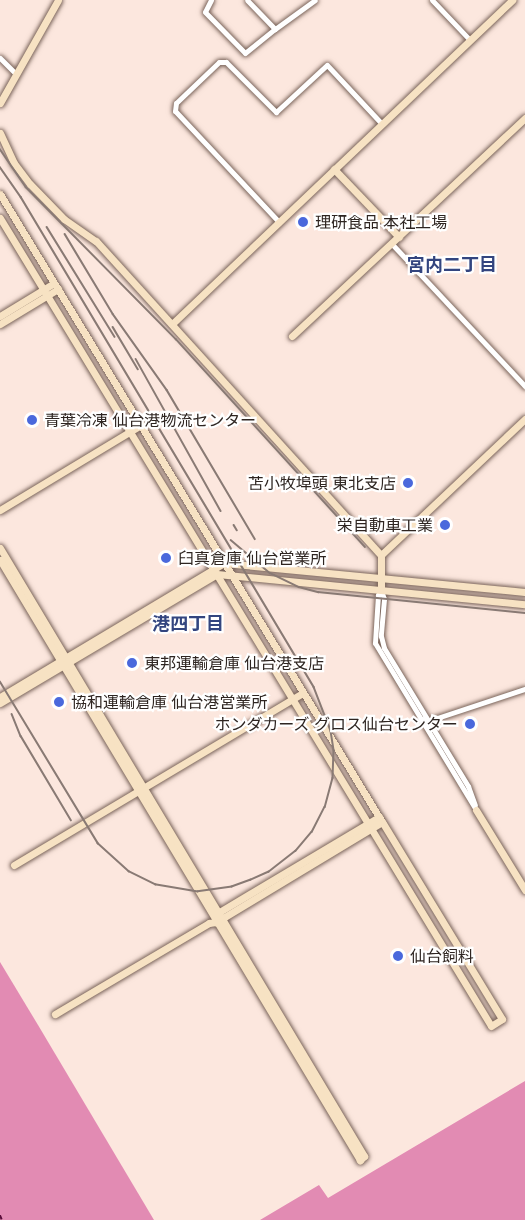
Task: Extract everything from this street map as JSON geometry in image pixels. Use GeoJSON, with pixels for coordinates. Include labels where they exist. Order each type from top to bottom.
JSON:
{"type":"FeatureCollection","features":[{"type":"Feature","properties":{"kind":"street"},"geometry":{"type":"LineString","coordinates":[[0,103],[57,0]]}},
{"type":"Feature","properties":{"kind":"street"},"geometry":{"type":"LineString","coordinates":[[211,0],[206,12],[245,53],[310,1]]}},
{"type":"Feature","properties":{"kind":"street"},"geometry":{"type":"LineString","coordinates":[[247,0],[275,29]]}},
{"type":"Feature","properties":{"kind":"street"},"geometry":{"type":"LineString","coordinates":[[432,0],[470,40]]}},
{"type":"Feature","properties":{"kind":"street"},"geometry":{"type":"LineString","coordinates":[[172,324],[512,0]]}},
{"type":"Feature","properties":{"kind":"street"},"geometry":{"type":"LineString","coordinates":[[0,58],[16,74]]}},
{"type":"Feature","properties":{"kind":"street"},"geometry":{"type":"LineString","coordinates":[[279,222],[175,111],[176,103],[219,62],[226,62],[276,112],[327,65],[382,123]]}},
{"type":"Feature","properties":{"kind":"street"},"geometry":{"type":"LineString","coordinates":[[292,336],[525,118]]}},
{"type":"Feature","properties":{"kind":"street"},"geometry":{"type":"LineString","coordinates":[[0,133],[14,163],[30,184],[64,219],[96,241],[381,555],[381,590],[384,599],[382,642],[426,722],[468,786],[476,810],[525,890]]}},
{"type":"Feature","properties":{"kind":"street"},"geometry":{"type":"LineString","coordinates":[[334,169],[399,237]]}},
{"type":"Feature","properties":{"kind":"street"},"geometry":{"type":"LineString","coordinates":[[0,194],[502,1020],[491,1026],[0,218]]}},
{"type":"Feature","properties":{"kind":"street"},"geometry":{"type":"LineString","coordinates":[[392,244],[525,386]]}},
{"type":"Feature","properties":{"kind":"street"},"geometry":{"type":"LineString","coordinates":[[0,316],[56,286]]}},
{"type":"Feature","properties":{"kind":"street"},"geometry":{"type":"LineString","coordinates":[[0,324],[45,292]]}},
{"type":"Feature","properties":{"kind":"street"},"geometry":{"type":"LineString","coordinates":[[381,555],[525,419]]}},
{"type":"Feature","properties":{"kind":"street"},"geometry":{"type":"LineString","coordinates":[[0,510],[141,425]]}},
{"type":"Feature","properties":{"kind":"street"},"geometry":{"type":"LineString","coordinates":[[0,548],[64,661]]}},
{"type":"Feature","properties":{"kind":"street"},"geometry":{"type":"LineString","coordinates":[[0,560],[141,789],[215,918],[360,1160],[364,1156],[215,918]]}},
{"type":"Feature","properties":{"kind":"street"},"geometry":{"type":"LineString","coordinates":[[0,697],[215,571],[224,563],[525,592]]}},
{"type":"Feature","properties":{"kind":"street"},"geometry":{"type":"LineString","coordinates":[[215,571],[525,604]]}},
{"type":"Feature","properties":{"kind":"street"},"geometry":{"type":"LineString","coordinates":[[0,703],[64,661]]}},
{"type":"Feature","properties":{"kind":"street"},"geometry":{"type":"LineString","coordinates":[[426,722],[525,689]]}},
{"type":"Feature","properties":{"kind":"street"},"geometry":{"type":"LineString","coordinates":[[14,865],[303,693]]}},
{"type":"Feature","properties":{"kind":"street"},"geometry":{"type":"LineString","coordinates":[[55,1014],[380,819]]}},
{"type":"Feature","properties":{"kind":"shaded area"},"geometry":{"type":"Polygon","coordinates":[[[0,962],[38,1025],[154,1220],[0,1220],[0,962]]]}},
{"type":"Feature","properties":{"kind":"shaded area"},"geometry":{"type":"Polygon","coordinates":[[[525,1081],[525,1220],[260,1220],[319,1185],[328,1198],[525,1081]]]}},
{"type":"Feature","properties":{"kind":"ferry route"},"geometry":{"type":"LineString","coordinates":[[0,1215],[2,1220]]}},
{"type":"Feature","properties":{"kind":"railway"},"geometry":{"type":"LineString","coordinates":[[0,149],[26,187],[176,339],[365,547]]}},
{"type":"Feature","properties":{"kind":"railway"},"geometry":{"type":"LineString","coordinates":[[0,167],[21,197],[314,687],[331,731],[334,750],[333,778],[325,807],[312,832],[296,851],[269,872],[232,887],[198,892],[156,885],[129,872],[98,844],[0,682]]}},
{"type":"Feature","properties":{"kind":"railway"},"geometry":{"type":"LineString","coordinates":[[47,227],[115,337]]}},
{"type":"Feature","properties":{"kind":"railway"},"geometry":{"type":"LineString","coordinates":[[65,234],[113,314],[167,390],[255,539]]}},
{"type":"Feature","properties":{"kind":"railway"},"geometry":{"type":"LineString","coordinates":[[113,327],[138,369]]}},
{"type":"Feature","properties":{"kind":"railway"},"geometry":{"type":"LineString","coordinates":[[136,359],[221,511]]}},
{"type":"Feature","properties":{"kind":"railway"},"geometry":{"type":"LineString","coordinates":[[234,525],[237,530]]}},
{"type":"Feature","properties":{"kind":"railway"},"geometry":{"type":"LineString","coordinates":[[231,540],[270,573],[299,587],[318,592],[525,613]]}},
{"type":"Feature","properties":{"kind":"railway"},"geometry":{"type":"LineString","coordinates":[[12,714],[21,736],[71,820]]}},
{"type":"Feature","properties":{"kind":"place","name":"理研食品 本社工場"},"geometry":{"type":"Point","coordinates":[303,222]}},
{"type":"Feature","properties":{"kind":"place","name":"青葉冷凍 仙台港物流センター"},"geometry":{"type":"Point","coordinates":[32,420]}},
{"type":"Feature","properties":{"kind":"place","name":"苫小牧埠頭 東北支店"},"geometry":{"type":"Point","coordinates":[408,483]}},
{"type":"Feature","properties":{"kind":"place","name":"栄自動車工業"},"geometry":{"type":"Point","coordinates":[445,525]}},
{"type":"Feature","properties":{"kind":"place","name":"臼真倉庫 仙台営業所"},"geometry":{"type":"Point","coordinates":[166,558]}},
{"type":"Feature","properties":{"kind":"place","name":"東邦運輸倉庫 仙台港支店"},"geometry":{"type":"Point","coordinates":[132,663]}},
{"type":"Feature","properties":{"kind":"place","name":"協和運輸倉庫 仙台港営業所"},"geometry":{"type":"Point","coordinates":[59,702]}},
{"type":"Feature","properties":{"kind":"place","name":"ホンダカーズ グロス仙台センター"},"geometry":{"type":"Point","coordinates":[470,724]}},
{"type":"Feature","properties":{"kind":"place","name":"仙台飼料"},"geometry":{"type":"Point","coordinates":[398,956]}},
{"type":"Feature","properties":{"kind":"district","name":"宮内二丁目"},"geometry":{"type":"Point","coordinates":[452,265]}},
{"type":"Feature","properties":{"kind":"district","name":"港四丁目"},"geometry":{"type":"Point","coordinates":[188,624]}}]}
